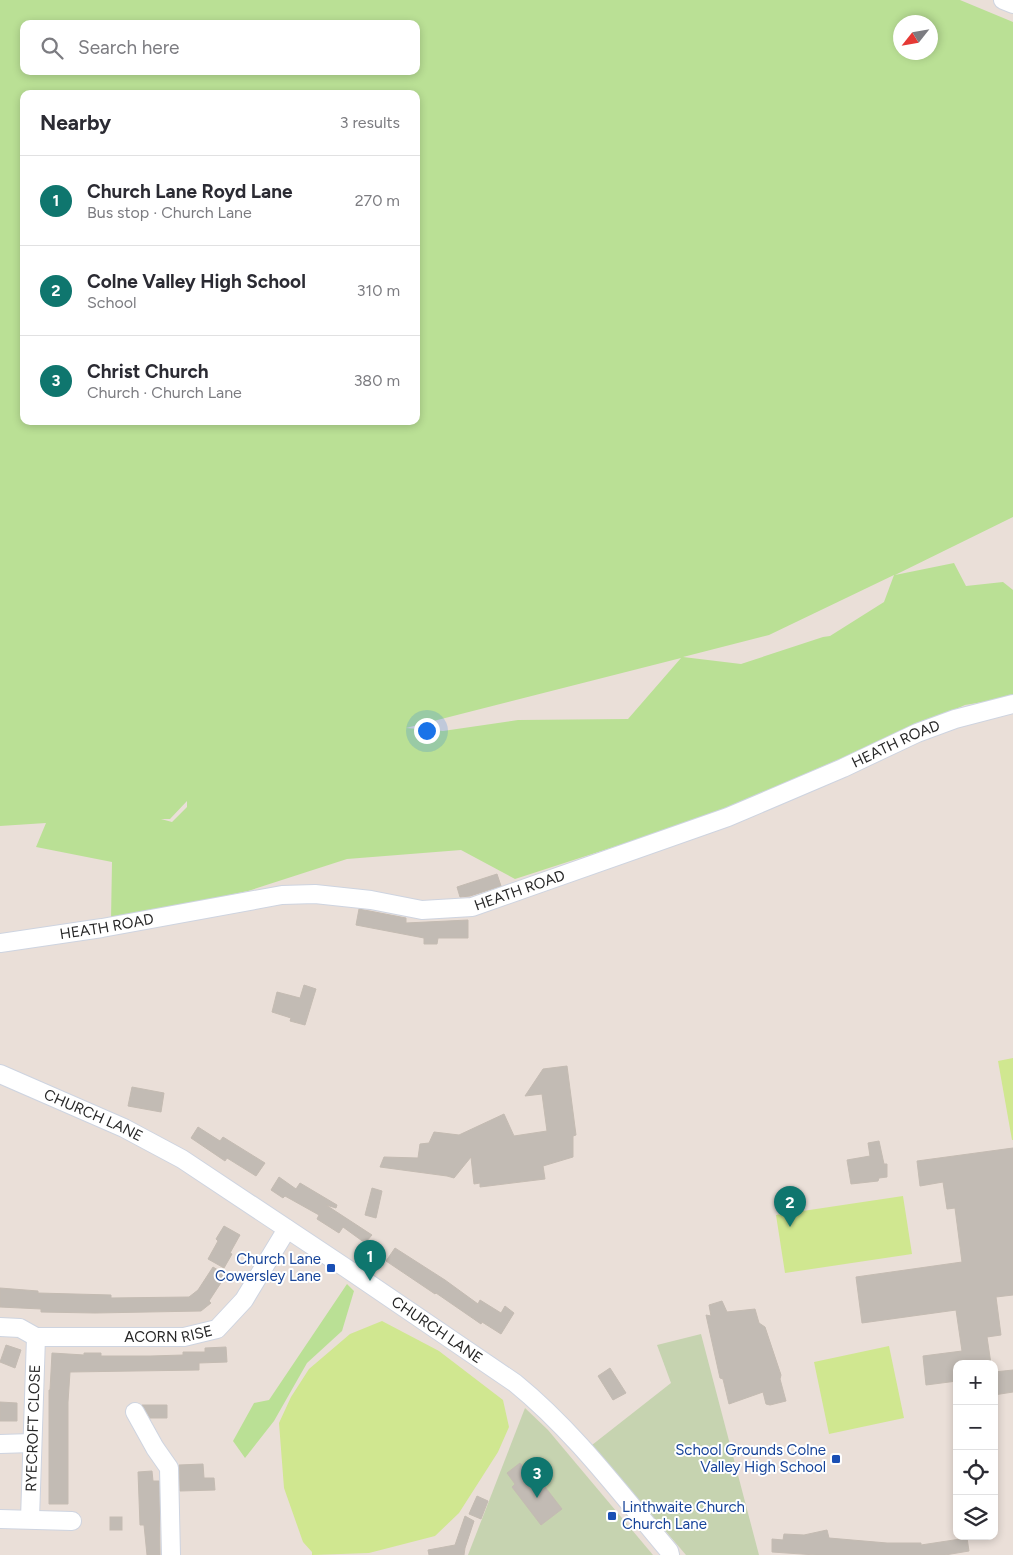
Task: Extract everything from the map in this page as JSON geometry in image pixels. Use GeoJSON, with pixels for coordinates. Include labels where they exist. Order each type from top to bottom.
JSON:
{"type":"FeatureCollection","features":[{"type":"Feature","properties":{"kind":"street"},"geometry":{"type":"LineString","coordinates":[[1003,0],[1013,4]]}},
{"type":"Feature","properties":{"kind":"street","name":"HEATH ROAD"},"geometry":{"type":"LineString","coordinates":[[0,943],[102,928],[282,896],[315,894],[371,900],[422,910],[472,907],[728,817],[925,730],[955,719],[1013,704]]}},
{"type":"Feature","properties":{"kind":"street","name":"CHURCH LANE"},"geometry":{"type":"LineString","coordinates":[[0,1074],[124,1128],[182,1159],[515,1383],[538,1402],[574,1440],[669,1551],[670,1555]]}},
{"type":"Feature","properties":{"kind":"street","name":"ACORN RISE"},"geometry":{"type":"LineString","coordinates":[[0,1327],[20,1328],[36,1337],[184,1337],[217,1330],[244,1300],[287,1229]]}},
{"type":"Feature","properties":{"kind":"street","name":"RYECROFT CLOSE"},"geometry":{"type":"LineString","coordinates":[[30,1519],[36,1337]]}},
{"type":"Feature","properties":{"kind":"street"},"geometry":{"type":"LineString","coordinates":[[135,1412],[155,1448],[169,1468],[171,1555]]}},
{"type":"Feature","properties":{"kind":"street"},"geometry":{"type":"LineString","coordinates":[[0,1444],[32,1444]]}},
{"type":"Feature","properties":{"kind":"street"},"geometry":{"type":"LineString","coordinates":[[0,1519],[72,1522]]}},
{"type":"Feature","properties":{"kind":"green space"},"geometry":{"type":"Polygon","coordinates":[[[0,0],[960,0],[1013,22],[1013,517],[895,575],[954,563],[966,586],[1003,582],[1013,590],[1013,697],[965,705],[703,818],[515,879],[461,850],[347,859],[248,891],[111,920],[112,862],[36,847],[46,823],[0,826],[0,0]],[[894,575],[769,635],[683,657],[741,664],[830,636],[884,602],[894,575]],[[681,658],[406,728],[443,731],[518,720],[628,719],[681,658]],[[187,801],[170,819],[161,819],[172,822],[187,807],[187,801]]]}},
{"type":"Feature","properties":{"kind":"green space"},"geometry":{"type":"Polygon","coordinates":[[[1013,1058],[1013,1140],[1012,1140],[998,1061],[1013,1058]]]}},
{"type":"Feature","properties":{"kind":"green space"},"geometry":{"type":"Polygon","coordinates":[[[903,1196],[912,1254],[785,1273],[776,1215],[903,1196]]]}},
{"type":"Feature","properties":{"kind":"green space"},"geometry":{"type":"Polygon","coordinates":[[[347,1284],[354,1291],[342,1331],[307,1363],[274,1421],[245,1458],[233,1441],[254,1403],[269,1400],[347,1284]]]}},
{"type":"Feature","properties":{"kind":"green space"},"geometry":{"type":"Polygon","coordinates":[[[382,1321],[439,1351],[503,1400],[509,1427],[498,1452],[459,1513],[435,1536],[369,1553],[312,1555],[312,1552],[303,1542],[284,1488],[279,1423],[291,1397],[309,1369],[350,1334],[382,1321]]]}},
{"type":"Feature","properties":{"kind":"green space"},"geometry":{"type":"Polygon","coordinates":[[[701,1334],[759,1555],[686,1555],[592,1445],[671,1383],[657,1345],[701,1334]]]}},
{"type":"Feature","properties":{"kind":"green space"},"geometry":{"type":"Polygon","coordinates":[[[889,1346],[904,1418],[829,1434],[814,1362],[889,1346]]]}},
{"type":"Feature","properties":{"kind":"green space"},"geometry":{"type":"Polygon","coordinates":[[[525,1408],[548,1430],[653,1555],[468,1555],[525,1408]]]}},
{"type":"Feature","properties":{"kind":"building"},"geometry":{"type":"Polygon","coordinates":[[[497,874],[501,886],[470,896],[460,897],[457,887],[497,874]]]}},
{"type":"Feature","properties":{"kind":"building"},"geometry":{"type":"Polygon","coordinates":[[[359,909],[406,918],[406,923],[468,920],[468,938],[438,938],[437,944],[424,944],[424,938],[356,925],[359,909]]]}},
{"type":"Feature","properties":{"kind":"building"},"geometry":{"type":"Polygon","coordinates":[[[304,985],[316,989],[305,1025],[290,1021],[291,1018],[272,1012],[277,992],[300,998],[304,985]]]}},
{"type":"Feature","properties":{"kind":"building"},"geometry":{"type":"Polygon","coordinates":[[[567,1066],[576,1135],[573,1136],[573,1157],[543,1166],[545,1179],[480,1187],[480,1183],[474,1184],[471,1157],[454,1178],[380,1167],[384,1157],[418,1158],[420,1144],[429,1143],[434,1132],[459,1135],[504,1114],[514,1136],[547,1131],[542,1094],[525,1096],[543,1069],[567,1066]]]}},
{"type":"Feature","properties":{"kind":"building"},"geometry":{"type":"Polygon","coordinates":[[[132,1087],[164,1093],[161,1112],[128,1106],[132,1087]]]}},
{"type":"Feature","properties":{"kind":"building"},"geometry":{"type":"Polygon","coordinates":[[[198,1127],[220,1141],[223,1137],[265,1163],[256,1176],[227,1158],[225,1161],[191,1138],[198,1127]]]}},
{"type":"Feature","properties":{"kind":"building"},"geometry":{"type":"Polygon","coordinates":[[[879,1141],[884,1164],[887,1164],[887,1177],[879,1178],[878,1181],[851,1184],[847,1160],[870,1156],[868,1143],[879,1141]]]}},
{"type":"Feature","properties":{"kind":"building"},"geometry":{"type":"Polygon","coordinates":[[[1013,1148],[1013,1295],[996,1297],[1001,1335],[987,1337],[990,1360],[953,1360],[953,1382],[926,1385],[923,1356],[962,1351],[956,1310],[862,1323],[856,1277],[962,1262],[955,1208],[947,1209],[943,1182],[920,1186],[917,1161],[1013,1148]]]}},
{"type":"Feature","properties":{"kind":"building"},"geometry":{"type":"Polygon","coordinates":[[[279,1177],[296,1189],[300,1183],[337,1205],[336,1208],[326,1205],[372,1235],[365,1243],[343,1227],[339,1233],[317,1219],[319,1215],[285,1196],[283,1198],[271,1190],[279,1177]]]}},
{"type":"Feature","properties":{"kind":"building"},"geometry":{"type":"Polygon","coordinates":[[[372,1188],[382,1191],[376,1218],[365,1215],[372,1188]]]}},
{"type":"Feature","properties":{"kind":"building"},"geometry":{"type":"Polygon","coordinates":[[[224,1226],[240,1235],[224,1268],[208,1259],[218,1241],[216,1239],[224,1226]]]}},
{"type":"Feature","properties":{"kind":"building"},"geometry":{"type":"Polygon","coordinates":[[[395,1248],[478,1304],[480,1300],[501,1313],[505,1306],[514,1313],[501,1334],[482,1322],[481,1324],[386,1261],[395,1248]]]}},
{"type":"Feature","properties":{"kind":"building"},"geometry":{"type":"Polygon","coordinates":[[[213,1267],[226,1275],[209,1301],[211,1303],[201,1311],[41,1312],[41,1309],[0,1307],[0,1288],[38,1291],[38,1293],[111,1295],[111,1298],[189,1297],[198,1290],[213,1267]]]}},
{"type":"Feature","properties":{"kind":"building"},"geometry":{"type":"Polygon","coordinates":[[[722,1301],[727,1312],[755,1309],[759,1323],[765,1327],[781,1375],[780,1379],[786,1401],[770,1405],[766,1404],[763,1392],[729,1404],[723,1379],[720,1378],[706,1315],[711,1316],[709,1305],[722,1301]]]}},
{"type":"Feature","properties":{"kind":"building"},"geometry":{"type":"Polygon","coordinates":[[[6,1345],[21,1350],[15,1368],[0,1362],[6,1345]]]}},
{"type":"Feature","properties":{"kind":"building"},"geometry":{"type":"Polygon","coordinates":[[[226,1347],[227,1362],[199,1363],[199,1370],[70,1372],[68,1402],[68,1504],[49,1504],[49,1390],[52,1353],[84,1355],[84,1353],[101,1353],[101,1356],[183,1355],[183,1352],[205,1352],[205,1348],[226,1347]]]}},
{"type":"Feature","properties":{"kind":"building"},"geometry":{"type":"Polygon","coordinates":[[[610,1368],[626,1393],[613,1400],[598,1376],[610,1368]]]}},
{"type":"Feature","properties":{"kind":"building"},"geometry":{"type":"Polygon","coordinates":[[[1013,1370],[1013,1392],[998,1394],[998,1372],[1013,1370]]]}},
{"type":"Feature","properties":{"kind":"building"},"geometry":{"type":"Polygon","coordinates":[[[0,1402],[17,1403],[17,1421],[0,1421],[0,1402]]]}},
{"type":"Feature","properties":{"kind":"building"},"geometry":{"type":"Polygon","coordinates":[[[142,1405],[167,1405],[167,1418],[150,1418],[142,1405]]]}},
{"type":"Feature","properties":{"kind":"building"},"geometry":{"type":"Polygon","coordinates":[[[520,1463],[528,1473],[532,1470],[562,1509],[541,1525],[512,1487],[515,1484],[507,1473],[520,1463]]]}},
{"type":"Feature","properties":{"kind":"building"},"geometry":{"type":"Polygon","coordinates":[[[203,1464],[204,1478],[214,1478],[215,1490],[180,1491],[179,1465],[203,1464]]]}},
{"type":"Feature","properties":{"kind":"building"},"geometry":{"type":"Polygon","coordinates":[[[152,1471],[153,1481],[159,1481],[160,1555],[147,1555],[144,1525],[140,1525],[138,1472],[152,1471]]]}},
{"type":"Feature","properties":{"kind":"building"},"geometry":{"type":"Polygon","coordinates":[[[477,1496],[488,1501],[481,1519],[469,1514],[477,1496]]]}},
{"type":"Feature","properties":{"kind":"building"},"geometry":{"type":"Polygon","coordinates":[[[465,1516],[474,1521],[464,1555],[429,1555],[428,1550],[455,1545],[465,1516]]]}},
{"type":"Feature","properties":{"kind":"building"},"geometry":{"type":"Polygon","coordinates":[[[110,1517],[122,1517],[122,1530],[110,1530],[110,1517]]]}},
{"type":"Feature","properties":{"kind":"building"},"geometry":{"type":"Polygon","coordinates":[[[827,1530],[829,1538],[887,1543],[921,1543],[921,1545],[967,1540],[969,1551],[945,1555],[816,1555],[772,1552],[772,1539],[783,1540],[784,1534],[804,1535],[827,1530]]]}},
{"type":"Feature","properties":{"kind":"place","name":"Colne Valley High School"},"geometry":{"type":"Point","coordinates":[790,1227]}},
{"type":"Feature","properties":{"kind":"place","name":"Church Lane Cowersley Lane"},"geometry":{"type":"Point","coordinates":[331,1268]}},
{"type":"Feature","properties":{"kind":"place","name":"Church Lane Royd Lane"},"geometry":{"type":"Point","coordinates":[370,1281]}},
{"type":"Feature","properties":{"kind":"place","name":"School Grounds Colne Valley High School"},"geometry":{"type":"Point","coordinates":[836,1459]}},
{"type":"Feature","properties":{"kind":"place","name":"Christ Church"},"geometry":{"type":"Point","coordinates":[537,1498]}},
{"type":"Feature","properties":{"kind":"place","name":"Linthwaite Church Church Lane"},"geometry":{"type":"Point","coordinates":[612,1516]}}]}
